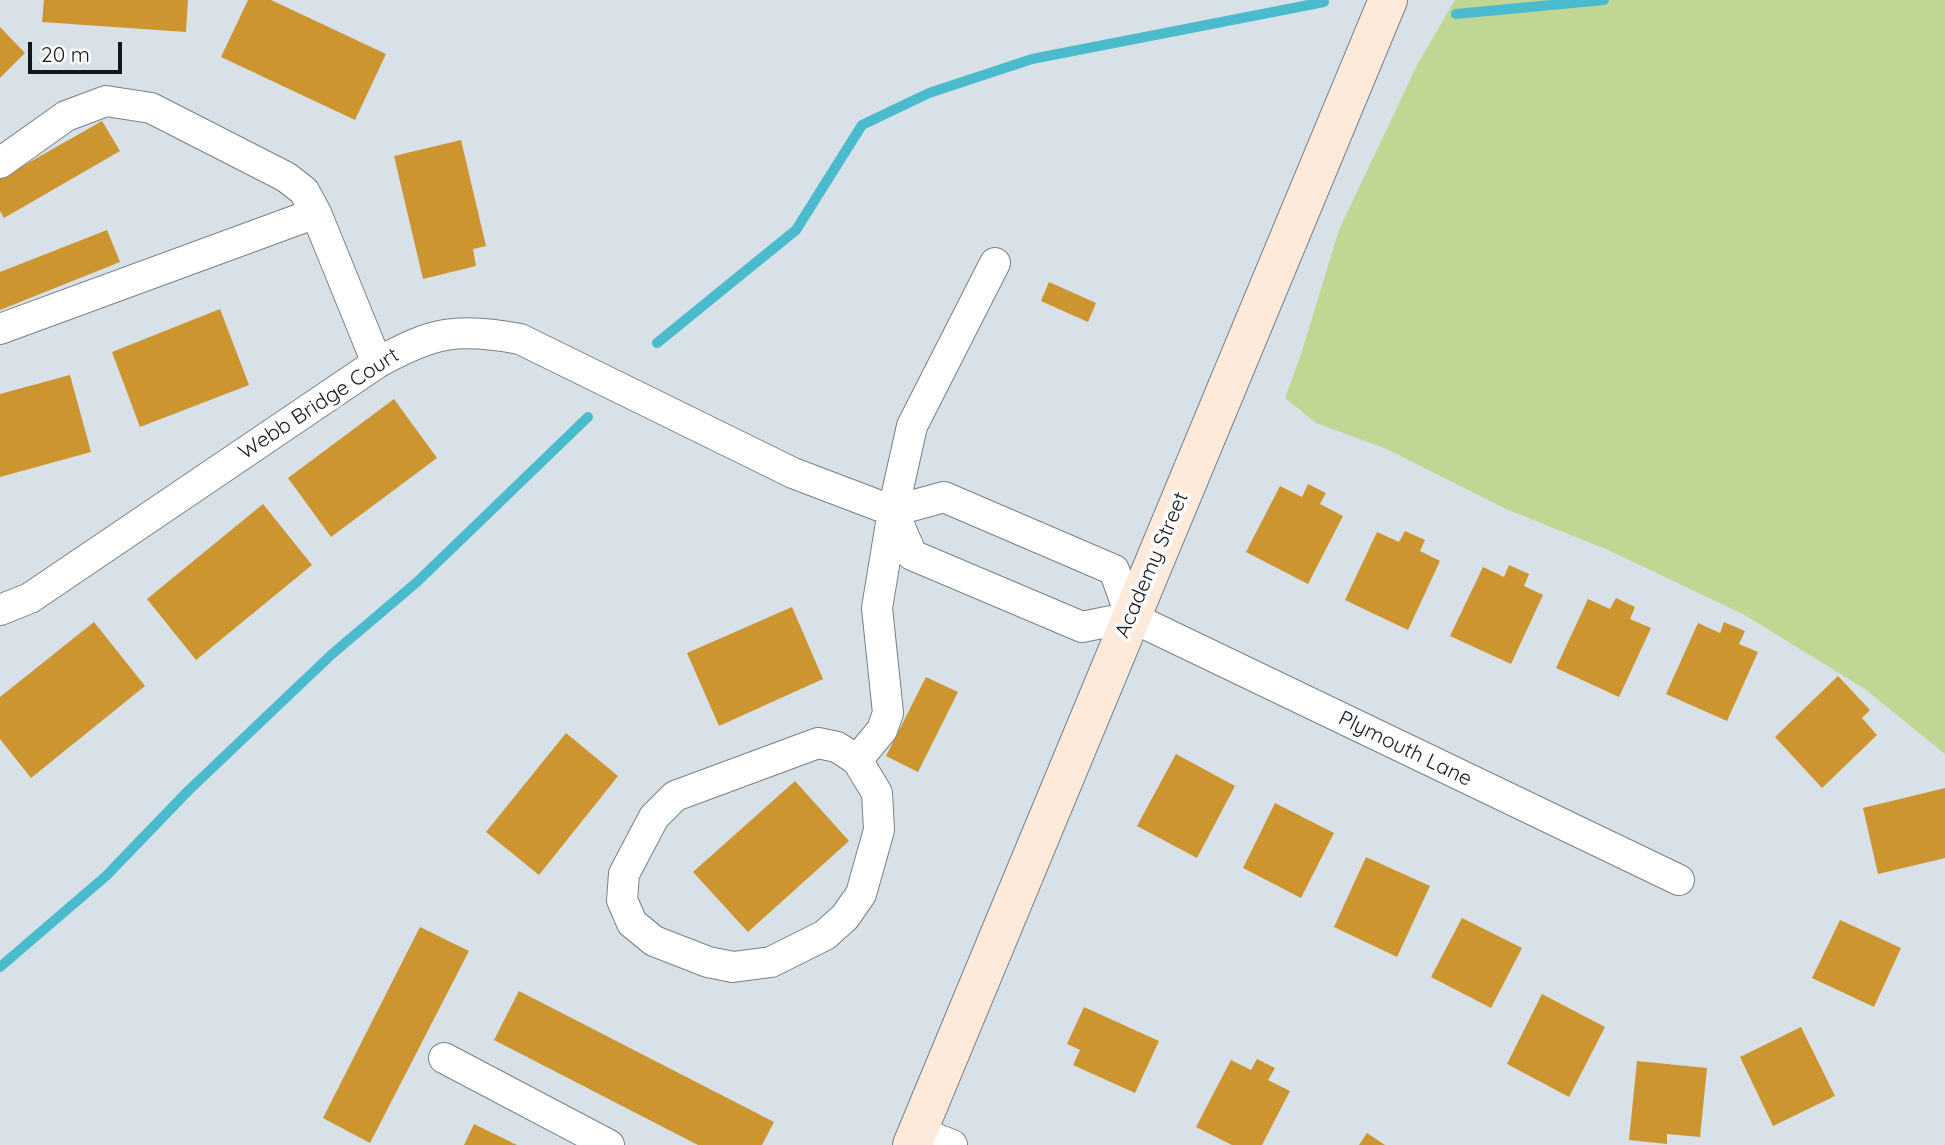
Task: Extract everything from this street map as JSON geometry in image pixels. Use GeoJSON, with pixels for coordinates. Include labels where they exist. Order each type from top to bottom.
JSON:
{"type":"FeatureCollection","features":[{"type":"Feature","properties":{"kind":"street","name":"Academy Street"},"geometry":{"type":"LineString","coordinates":[[914,1138],[1388,0]]}},
{"type":"Feature","properties":{"kind":"street"},"geometry":{"type":"LineString","coordinates":[[0,163],[66,116],[106,101],[151,108],[286,177],[304,191],[316,213],[377,363]]}},
{"type":"Feature","properties":{"kind":"street"},"geometry":{"type":"LineString","coordinates":[[0,329],[316,213]]}},
{"type":"Feature","properties":{"kind":"street"},"geometry":{"type":"LineString","coordinates":[[857,760],[882,730],[888,713],[877,608],[893,512],[912,426],[995,263]]}},
{"type":"Feature","properties":{"kind":"street","name":"Webb Bridge Court"},"geometry":{"type":"LineString","coordinates":[[0,610],[30,597],[377,363],[411,344],[448,334],[484,332],[520,340],[793,472],[893,512]]}},
{"type":"Feature","properties":{"kind":"street"},"geometry":{"type":"LineString","coordinates":[[944,497],[1102,564],[1114,570],[1131,617],[1082,627],[912,555],[893,512],[944,497]]}},
{"type":"Feature","properties":{"kind":"street","name":"Plymouth Lane"},"geometry":{"type":"LineString","coordinates":[[1131,617],[1679,880]]}},
{"type":"Feature","properties":{"kind":"street"},"geometry":{"type":"LineString","coordinates":[[818,743],[837,747],[857,760],[877,793],[879,830],[861,894],[845,917],[825,935],[771,962],[733,967],[708,962],[654,941],[632,923],[622,900],[624,874],[654,817],[675,796],[818,743]]}},
{"type":"Feature","properties":{"kind":"street"},"geometry":{"type":"LineString","coordinates":[[444,1058],[609,1145]]}},
{"type":"Feature","properties":{"kind":"street"},"geometry":{"type":"LineString","coordinates":[[914,1138],[952,1145]]}},
{"type":"Feature","properties":{"kind":"green space"},"geometry":{"type":"Polygon","coordinates":[[[1455,0],[1945,0],[1945,754],[1865,689],[1743,614],[1608,550],[1506,509],[1387,449],[1316,423],[1285,398],[1339,230],[1418,63],[1455,0]]]}},
{"type":"Feature","properties":{"kind":"building"},"geometry":{"type":"Polygon","coordinates":[[[44,0],[188,0],[186,32],[42,22],[44,0]]]}},
{"type":"Feature","properties":{"kind":"building"},"geometry":{"type":"Polygon","coordinates":[[[248,0],[271,0],[386,54],[355,120],[221,57],[248,0]]]}},
{"type":"Feature","properties":{"kind":"building"},"geometry":{"type":"Polygon","coordinates":[[[0,27],[25,53],[0,78],[0,27]]]}},
{"type":"Feature","properties":{"kind":"building"},"geometry":{"type":"Polygon","coordinates":[[[102,121],[120,151],[4,218],[0,211],[0,179],[102,121]]]}},
{"type":"Feature","properties":{"kind":"building"},"geometry":{"type":"Polygon","coordinates":[[[461,140],[486,246],[473,249],[476,266],[423,279],[394,156],[461,140]]]}},
{"type":"Feature","properties":{"kind":"building"},"geometry":{"type":"Polygon","coordinates":[[[107,230],[120,262],[0,310],[0,272],[107,230]]]}},
{"type":"Feature","properties":{"kind":"building"},"geometry":{"type":"Polygon","coordinates":[[[1049,282],[1096,303],[1088,322],[1041,301],[1049,282]]]}},
{"type":"Feature","properties":{"kind":"building"},"geometry":{"type":"Polygon","coordinates":[[[220,309],[249,385],[140,427],[112,352],[220,309]]]}},
{"type":"Feature","properties":{"kind":"building"},"geometry":{"type":"Polygon","coordinates":[[[70,375],[91,452],[0,477],[0,394],[70,375]]]}},
{"type":"Feature","properties":{"kind":"building"},"geometry":{"type":"Polygon","coordinates":[[[394,399],[437,458],[331,537],[288,478],[394,399]]]}},
{"type":"Feature","properties":{"kind":"building"},"geometry":{"type":"Polygon","coordinates":[[[1308,484],[1326,493],[1320,504],[1343,516],[1308,584],[1246,552],[1280,486],[1302,497],[1308,484]]]}},
{"type":"Feature","properties":{"kind":"building"},"geometry":{"type":"Polygon","coordinates":[[[263,504],[312,565],[196,660],[147,599],[263,504]]]}},
{"type":"Feature","properties":{"kind":"building"},"geometry":{"type":"Polygon","coordinates":[[[1405,531],[1425,540],[1420,551],[1440,561],[1408,630],[1345,600],[1377,532],[1399,542],[1405,531]]]}},
{"type":"Feature","properties":{"kind":"building"},"geometry":{"type":"Polygon","coordinates":[[[1509,565],[1529,574],[1524,586],[1543,595],[1511,664],[1450,636],[1483,567],[1504,577],[1509,565]]]}},
{"type":"Feature","properties":{"kind":"building"},"geometry":{"type":"Polygon","coordinates":[[[1616,598],[1635,607],[1630,619],[1651,628],[1619,697],[1556,668],[1588,599],[1610,609],[1616,598]]]}},
{"type":"Feature","properties":{"kind":"building"},"geometry":{"type":"Polygon","coordinates":[[[792,607],[823,679],[719,726],[687,653],[792,607]]]}},
{"type":"Feature","properties":{"kind":"building"},"geometry":{"type":"Polygon","coordinates":[[[94,622],[145,686],[31,778],[0,739],[0,697],[94,622]]]}},
{"type":"Feature","properties":{"kind":"building"},"geometry":{"type":"Polygon","coordinates":[[[1724,622],[1745,631],[1739,644],[1758,652],[1727,721],[1666,694],[1698,623],[1720,633],[1724,622]]]}},
{"type":"Feature","properties":{"kind":"building"},"geometry":{"type":"Polygon","coordinates":[[[1838,676],[1870,710],[1862,718],[1877,735],[1822,788],[1775,737],[1838,676]]]}},
{"type":"Feature","properties":{"kind":"building"},"geometry":{"type":"Polygon","coordinates":[[[926,677],[958,692],[918,772],[886,756],[926,677]]]}},
{"type":"Feature","properties":{"kind":"building"},"geometry":{"type":"Polygon","coordinates":[[[566,733],[618,776],[539,875],[486,832],[566,733]]]}},
{"type":"Feature","properties":{"kind":"building"},"geometry":{"type":"Polygon","coordinates":[[[1176,754],[1235,786],[1197,858],[1137,826],[1176,754]]]}},
{"type":"Feature","properties":{"kind":"building"},"geometry":{"type":"Polygon","coordinates":[[[795,781],[849,841],[748,932],[693,872],[795,781]]]}},
{"type":"Feature","properties":{"kind":"building"},"geometry":{"type":"Polygon","coordinates":[[[1945,788],[1945,858],[1878,874],[1863,808],[1945,788]]]}},
{"type":"Feature","properties":{"kind":"building"},"geometry":{"type":"Polygon","coordinates":[[[1275,803],[1334,833],[1301,898],[1243,868],[1275,803]]]}},
{"type":"Feature","properties":{"kind":"building"},"geometry":{"type":"Polygon","coordinates":[[[1366,857],[1430,886],[1397,957],[1334,927],[1366,857]]]}},
{"type":"Feature","properties":{"kind":"building"},"geometry":{"type":"Polygon","coordinates":[[[1462,918],[1522,948],[1491,1008],[1431,977],[1462,918]]]}},
{"type":"Feature","properties":{"kind":"building"},"geometry":{"type":"Polygon","coordinates":[[[1840,920],[1901,948],[1874,1007],[1812,978],[1840,920]]]}},
{"type":"Feature","properties":{"kind":"building"},"geometry":{"type":"Polygon","coordinates":[[[420,927],[469,951],[370,1143],[323,1118],[420,927]]]}},
{"type":"Feature","properties":{"kind":"building"},"geometry":{"type":"Polygon","coordinates":[[[519,991],[774,1122],[762,1145],[698,1145],[494,1040],[519,991]]]}},
{"type":"Feature","properties":{"kind":"building"},"geometry":{"type":"Polygon","coordinates":[[[1542,994],[1605,1027],[1569,1097],[1507,1064],[1542,994]]]}},
{"type":"Feature","properties":{"kind":"building"},"geometry":{"type":"Polygon","coordinates":[[[1084,1007],[1159,1041],[1135,1093],[1073,1065],[1080,1050],[1067,1044],[1084,1007]]]}},
{"type":"Feature","properties":{"kind":"building"},"geometry":{"type":"Polygon","coordinates":[[[1801,1027],[1835,1096],[1773,1126],[1740,1057],[1801,1027]]]}},
{"type":"Feature","properties":{"kind":"building"},"geometry":{"type":"Polygon","coordinates":[[[1257,1059],[1275,1068],[1268,1080],[1290,1091],[1262,1145],[1232,1145],[1196,1127],[1231,1060],[1251,1070],[1257,1059]]]}},
{"type":"Feature","properties":{"kind":"building"},"geometry":{"type":"Polygon","coordinates":[[[1637,1061],[1707,1068],[1700,1137],[1667,1134],[1667,1144],[1629,1140],[1637,1061]]]}},
{"type":"Feature","properties":{"kind":"building"},"geometry":{"type":"Polygon","coordinates":[[[474,1124],[517,1145],[464,1145],[474,1124]]]}},
{"type":"Feature","properties":{"kind":"building"},"geometry":{"type":"Polygon","coordinates":[[[1367,1133],[1385,1145],[1359,1145],[1367,1133]]]}},
{"type":"Feature","properties":{"kind":"waterway"},"geometry":{"type":"LineString","coordinates":[[1456,14],[1604,0]]}},
{"type":"Feature","properties":{"kind":"waterway"},"geometry":{"type":"LineString","coordinates":[[657,343],[796,230],[862,125],[929,93],[1032,59],[1324,2]]}},
{"type":"Feature","properties":{"kind":"waterway"},"geometry":{"type":"LineString","coordinates":[[0,967],[106,876],[188,791],[331,655],[417,582],[588,417]]}}]}
